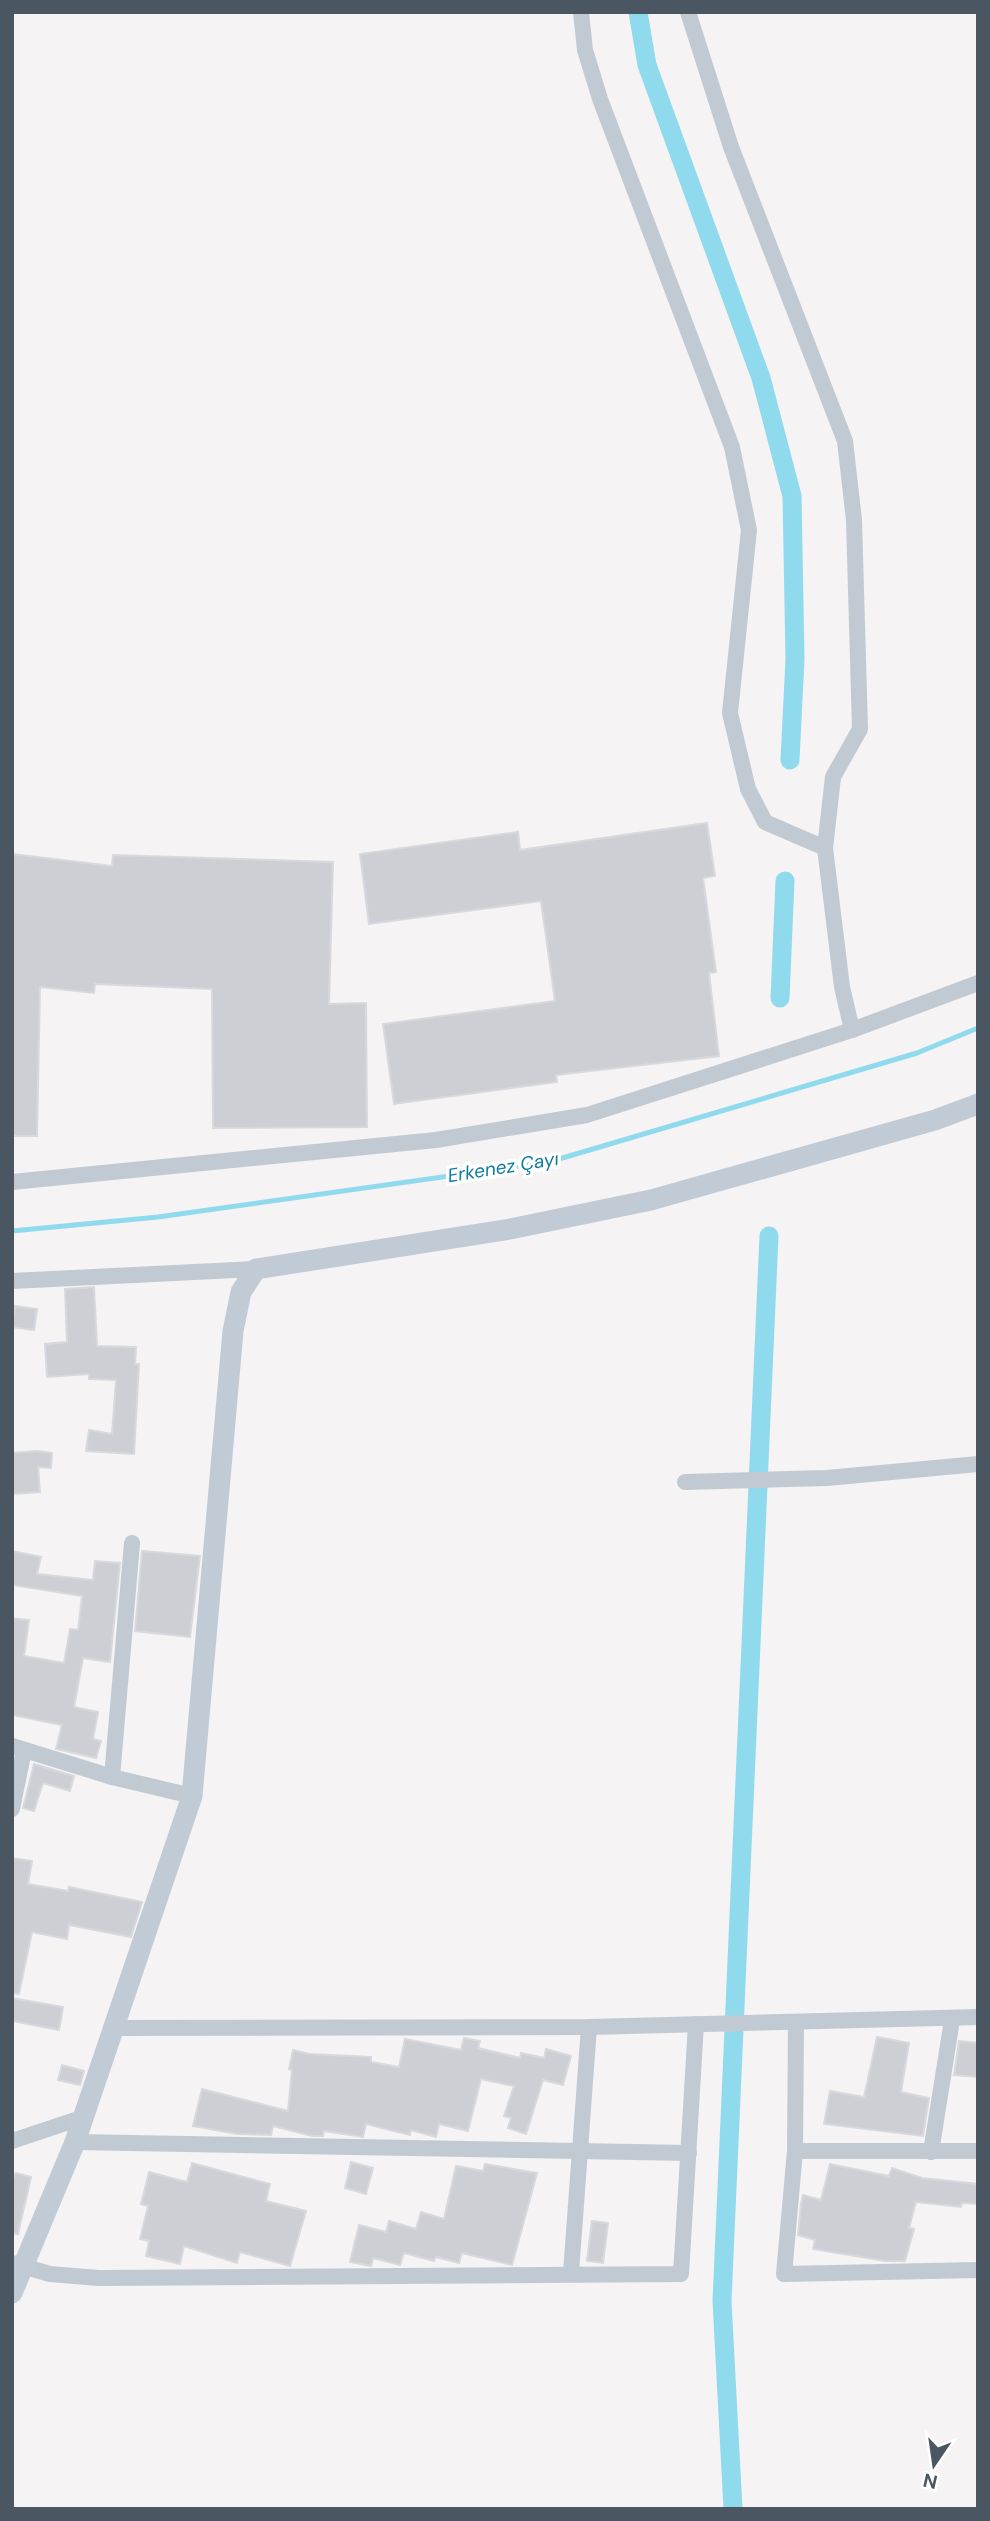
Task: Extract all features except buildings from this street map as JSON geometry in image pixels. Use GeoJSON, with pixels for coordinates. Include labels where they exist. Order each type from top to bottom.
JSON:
{"type":"FeatureCollection","features":[{"type":"Feature","properties":{"kind":"street"},"geometry":{"type":"LineString","coordinates":[[581,12],[585,50],[600,99],[732,446],[749,530],[730,713],[748,789],[765,822],[825,848]]}},
{"type":"Feature","properties":{"kind":"street"},"geometry":{"type":"LineString","coordinates":[[688,12],[731,146],[845,442],[854,520],[860,729],[833,778],[825,848],[842,987],[852,1030]]}},
{"type":"Feature","properties":{"kind":"street"},"geometry":{"type":"LineString","coordinates":[[12,1182],[436,1140],[587,1115],[852,1030],[978,983]]}},
{"type":"Feature","properties":{"kind":"street"},"geometry":{"type":"LineString","coordinates":[[12,1281],[256,1269],[510,1229],[651,1200],[936,1120],[978,1104]]}},
{"type":"Feature","properties":{"kind":"street"},"geometry":{"type":"LineString","coordinates":[[12,2293],[19,2265],[75,2142],[192,1796],[233,1331],[241,1292],[256,1269]]}},
{"type":"Feature","properties":{"kind":"street"},"geometry":{"type":"LineString","coordinates":[[685,1482],[784,1480],[978,1464]]}},
{"type":"Feature","properties":{"kind":"street"},"geometry":{"type":"LineString","coordinates":[[112,1777],[132,1543]]}},
{"type":"Feature","properties":{"kind":"street"},"geometry":{"type":"LineString","coordinates":[[12,1809],[18,1748],[112,1777],[192,1796]]}},
{"type":"Feature","properties":{"kind":"street"},"geometry":{"type":"LineString","coordinates":[[115,2028],[589,2027],[952,2020],[978,2017]]}},
{"type":"Feature","properties":{"kind":"street"},"geometry":{"type":"LineString","coordinates":[[930,2152],[952,2020]]}},
{"type":"Feature","properties":{"kind":"street"},"geometry":{"type":"LineString","coordinates":[[796,2023],[795,2151],[784,2274],[978,2270]]}},
{"type":"Feature","properties":{"kind":"street"},"geometry":{"type":"LineString","coordinates":[[19,2265],[50,2274],[99,2278],[681,2274],[701,2024]]}},
{"type":"Feature","properties":{"kind":"street"},"geometry":{"type":"LineString","coordinates":[[571,2273],[589,2027]]}},
{"type":"Feature","properties":{"kind":"street"},"geometry":{"type":"LineString","coordinates":[[12,2141],[84,2117]]}},
{"type":"Feature","properties":{"kind":"street"},"geometry":{"type":"LineString","coordinates":[[75,2142],[689,2153]]}},
{"type":"Feature","properties":{"kind":"street"},"geometry":{"type":"LineString","coordinates":[[795,2151],[978,2151]]}},
{"type":"Feature","properties":{"kind":"waterway"},"geometry":{"type":"LineString","coordinates":[[638,12],[647,65],[761,378],[792,496],[795,659],[790,760]]}},
{"type":"Feature","properties":{"kind":"waterway"},"geometry":{"type":"LineString","coordinates":[[780,998],[785,881]]}},
{"type":"Feature","properties":{"kind":"waterway","name":"Erkenez Çayı"},"geometry":{"type":"LineString","coordinates":[[12,1231],[158,1217],[549,1162],[917,1053],[978,1028]]}},
{"type":"Feature","properties":{"kind":"waterway"},"geometry":{"type":"LineString","coordinates":[[733,2509],[722,2301],[769,1236]]}}]}
